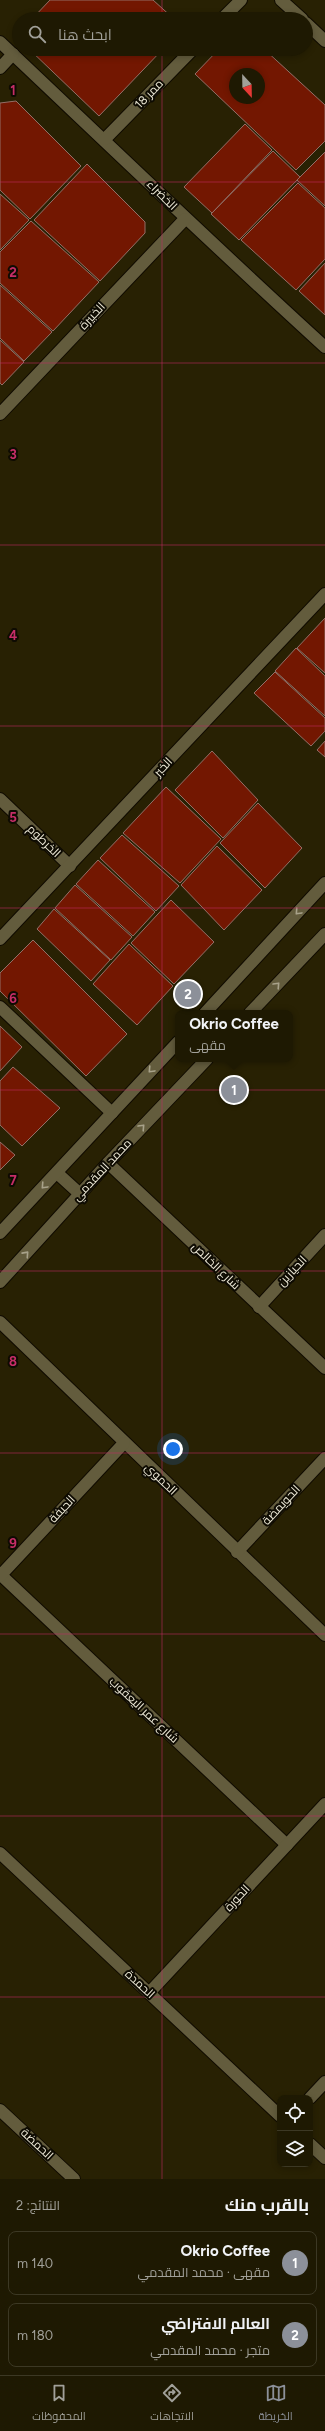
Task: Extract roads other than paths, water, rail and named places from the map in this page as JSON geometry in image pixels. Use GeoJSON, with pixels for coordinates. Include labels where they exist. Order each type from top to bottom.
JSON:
{"type":"FeatureCollection","features":[{"type":"Feature","properties":{"kind":"street"},"geometry":{"type":"LineString","coordinates":[[229,12],[241,0]]}},
{"type":"Feature","properties":{"kind":"street"},"geometry":{"type":"LineString","coordinates":[[281,0],[294,12]]}},
{"type":"Feature","properties":{"kind":"street"},"geometry":{"type":"LineString","coordinates":[[313,30],[325,41]]}},
{"type":"Feature","properties":{"kind":"street","name":"الخضراء"},"geometry":{"type":"LineString","coordinates":[[0,42],[12,53]]}},
{"type":"Feature","properties":{"kind":"street"},"geometry":{"type":"LineString","coordinates":[[0,68],[12,55]]}},
{"type":"Feature","properties":{"kind":"street","name":"الخضراء"},"geometry":{"type":"LineString","coordinates":[[15,56],[105,139],[185,218],[325,348]]}},
{"type":"Feature","properties":{"kind":"street","name":"ممر 18"},"geometry":{"type":"LineString","coordinates":[[105,139],[186,56]]}},
{"type":"Feature","properties":{"kind":"street","name":"الخبيرة"},"geometry":{"type":"LineString","coordinates":[[0,414],[185,218]]}},
{"type":"Feature","properties":{"kind":"street","name":"الخبر"},"geometry":{"type":"LineString","coordinates":[[0,939],[325,594]]}},
{"type":"Feature","properties":{"kind":"street","name":"الخرطوم"},"geometry":{"type":"LineString","coordinates":[[0,799],[70,866]]}},
{"type":"Feature","properties":{"kind":"street"},"geometry":{"type":"LineString","coordinates":[[208,1010],[325,883]]}},
{"type":"Feature","properties":{"kind":"street"},"geometry":{"type":"LineString","coordinates":[[253,1010],[325,934]]}},
{"type":"Feature","properties":{"kind":"street"},"geometry":{"type":"LineString","coordinates":[[0,1007],[112,1113]]}},
{"type":"Feature","properties":{"kind":"street"},"geometry":{"type":"LineString","coordinates":[[0,1233],[175,1045]]}},
{"type":"Feature","properties":{"kind":"street","name":"محمد المقدمي"},"geometry":{"type":"LineString","coordinates":[[0,1282],[108,1163],[204,1062]]}},
{"type":"Feature","properties":{"kind":"street","name":"شارع الخالص"},"geometry":{"type":"LineString","coordinates":[[108,1163],[325,1368]]}},
{"type":"Feature","properties":{"kind":"street"},"geometry":{"type":"LineString","coordinates":[[57,1173],[80,1194]]}},
{"type":"Feature","properties":{"kind":"street","name":"الحيازين"},"geometry":{"type":"LineString","coordinates":[[259,1307],[325,1236]]}},
{"type":"Feature","properties":{"kind":"street","name":"الحموي"},"geometry":{"type":"LineString","coordinates":[[0,1322],[237,1552],[325,1635]]}},
{"type":"Feature","properties":{"kind":"street","name":"الحيفة"},"geometry":{"type":"LineString","coordinates":[[0,1575],[124,1443]]}},
{"type":"Feature","properties":{"kind":"street","name":"الحويمضة"},"geometry":{"type":"LineString","coordinates":[[237,1552],[325,1458]]}},
{"type":"Feature","properties":{"kind":"street","name":"شارع عمر اليعقوب"},"geometry":{"type":"LineString","coordinates":[[0,1575],[287,1845]]}},
{"type":"Feature","properties":{"kind":"street","name":"الحورة"},"geometry":{"type":"LineString","coordinates":[[149,1993],[325,1804]]}},
{"type":"Feature","properties":{"kind":"street","name":"الحمدة"},"geometry":{"type":"LineString","coordinates":[[0,1853],[277,2113]]}},
{"type":"Feature","properties":{"kind":"street"},"geometry":{"type":"LineString","coordinates":[[313,2095],[325,2082]]}},
{"type":"Feature","properties":{"kind":"street","name":"الحمضة"},"geometry":{"type":"LineString","coordinates":[[0,2110],[74,2179]]}},
{"type":"Feature","properties":{"kind":"street"},"geometry":{"type":"LineString","coordinates":[[313,2147],[325,2158]]}},
{"type":"Feature","properties":{"kind":"place","name":"العالم الافتراضي"},"geometry":{"type":"Point","coordinates":[188,994]}},
{"type":"Feature","properties":{"kind":"place","name":"Okrio Coffee"},"geometry":{"type":"Point","coordinates":[234,1090]}}]}
